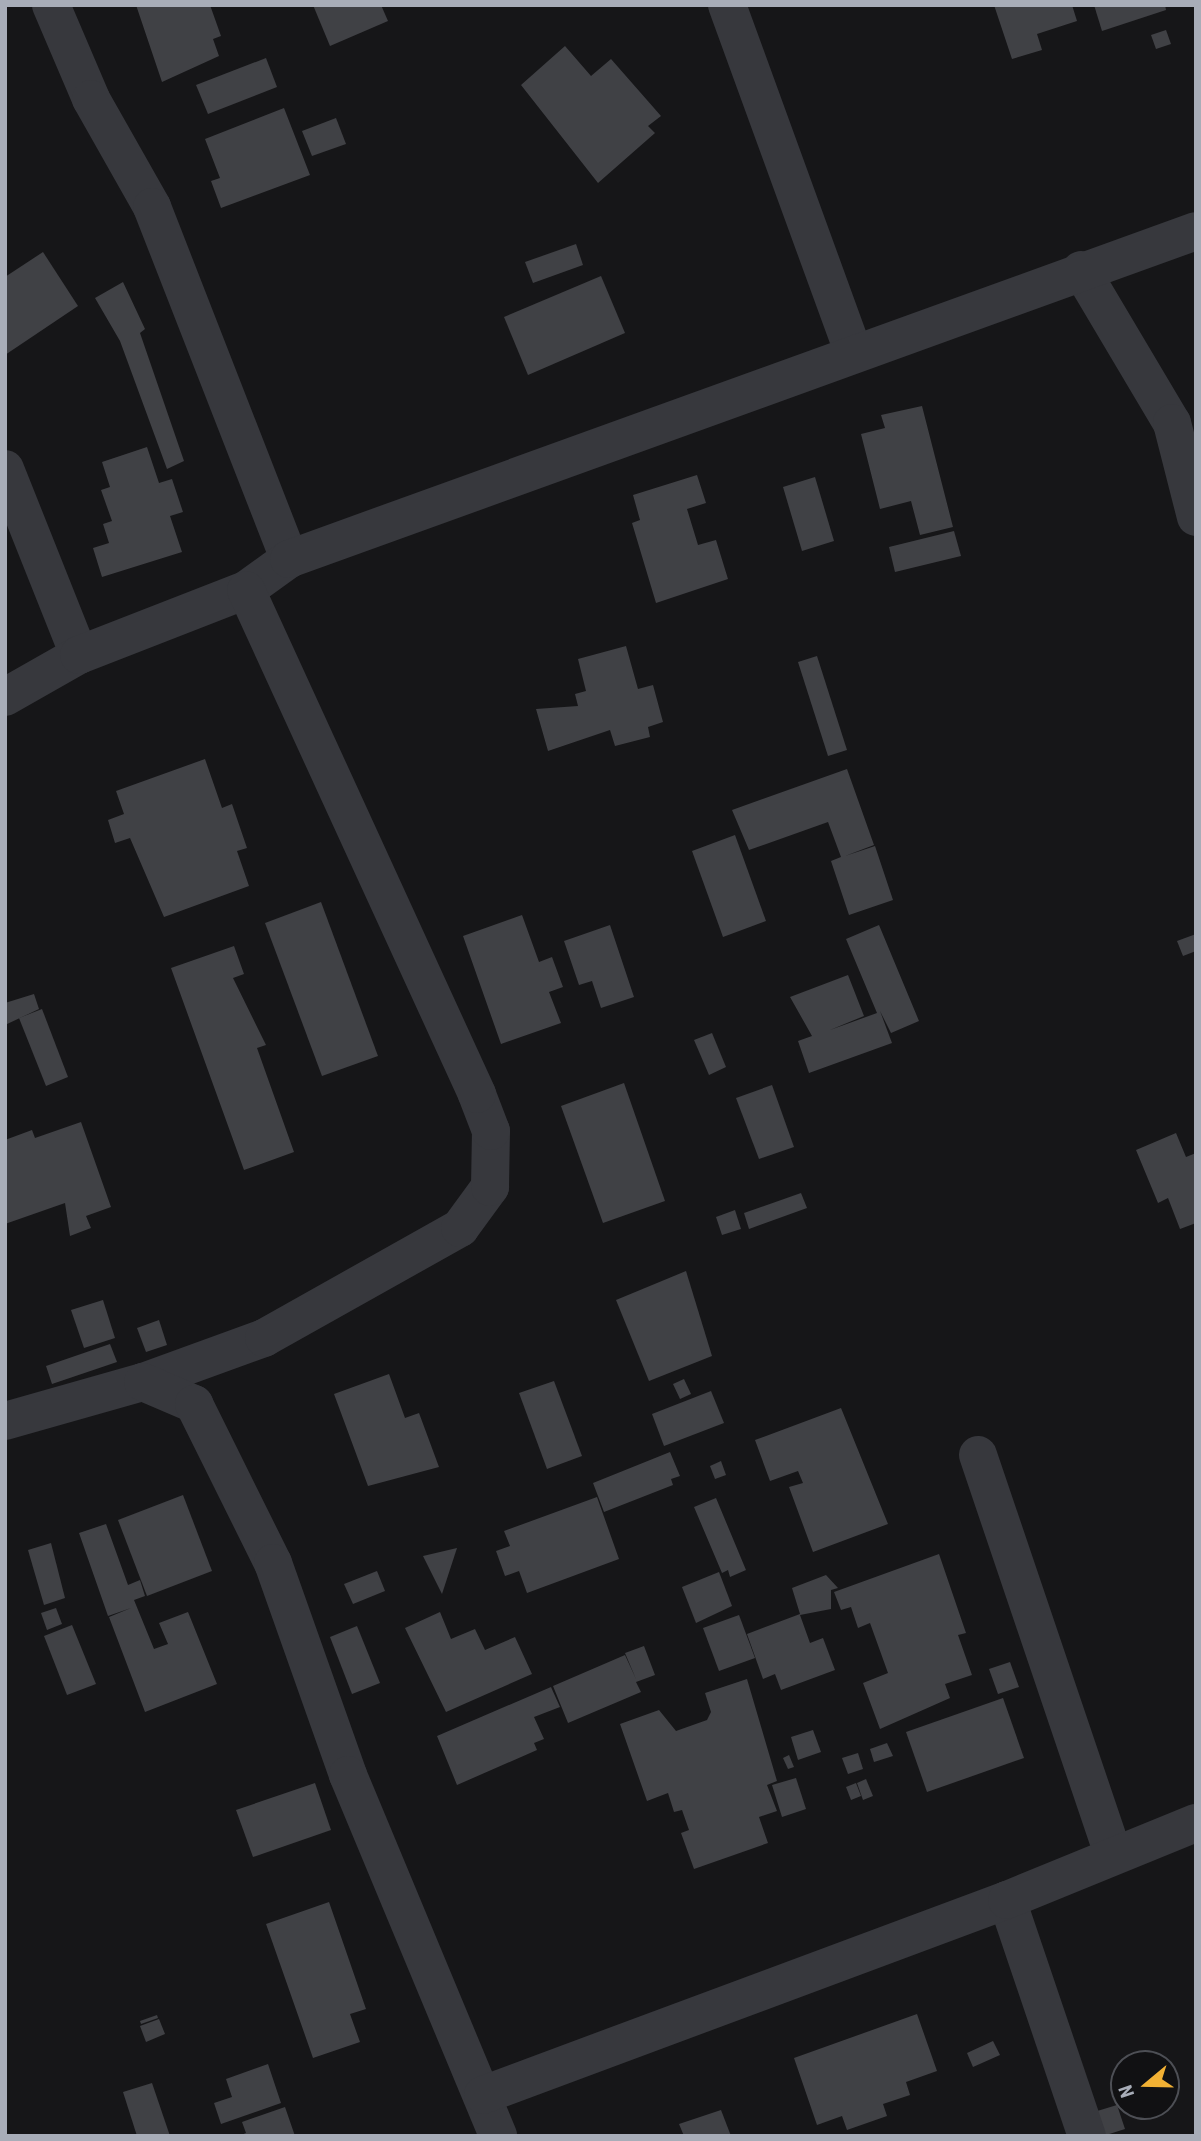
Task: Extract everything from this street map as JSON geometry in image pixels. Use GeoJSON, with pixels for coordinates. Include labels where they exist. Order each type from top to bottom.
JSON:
{"type":"FeatureCollection","features":[{"type":"Feature","properties":{"kind":"street"},"geometry":{"type":"LineString","coordinates":[[51,5],[91,99],[152,207],[289,559]]}},
{"type":"Feature","properties":{"kind":"street"},"geometry":{"type":"LineString","coordinates":[[727,5],[854,354]]}},
{"type":"Feature","properties":{"kind":"street"},"geometry":{"type":"LineString","coordinates":[[5,697],[79,655],[246,590],[289,559],[1081,270],[1196,231]]}},
{"type":"Feature","properties":{"kind":"street"},"geometry":{"type":"LineString","coordinates":[[1081,270],[1172,424],[1196,517]]}},
{"type":"Feature","properties":{"kind":"street"},"geometry":{"type":"LineString","coordinates":[[5,469],[79,655]]}},
{"type":"Feature","properties":{"kind":"street"},"geometry":{"type":"LineString","coordinates":[[5,1421],[143,1382],[264,1338],[460,1228],[490,1186],[491,1131],[477,1094],[246,590]]}},
{"type":"Feature","properties":{"kind":"street"},"geometry":{"type":"LineString","coordinates":[[143,1382],[194,1404],[273,1563],[348,1775],[498,2136]]}},
{"type":"Feature","properties":{"kind":"street"},"geometry":{"type":"LineString","coordinates":[[978,1455],[1112,1852]]}},
{"type":"Feature","properties":{"kind":"street"},"geometry":{"type":"LineString","coordinates":[[483,2095],[1007,1900],[1112,1852],[1196,1823]]}},
{"type":"Feature","properties":{"kind":"street"},"geometry":{"type":"LineString","coordinates":[[1007,1900],[1087,2136]]}},
{"type":"Feature","properties":{"kind":"building"},"geometry":{"type":"Polygon","coordinates":[[[136,5],[210,5],[221,36],[213,39],[219,56],[162,82],[136,5]]]}},
{"type":"Feature","properties":{"kind":"building"},"geometry":{"type":"Polygon","coordinates":[[[313,5],[381,5],[388,21],[330,46],[313,5]]]}},
{"type":"Feature","properties":{"kind":"building"},"geometry":{"type":"Polygon","coordinates":[[[994,5],[1072,5],[1077,21],[1037,34],[1042,50],[1012,59],[994,5]]]}},
{"type":"Feature","properties":{"kind":"building"},"geometry":{"type":"Polygon","coordinates":[[[1094,5],[1165,5],[1166,10],[1102,31],[1094,5]]]}},
{"type":"Feature","properties":{"kind":"building"},"geometry":{"type":"Polygon","coordinates":[[[1166,30],[1171,44],[1156,49],[1151,35],[1166,30]]]}},
{"type":"Feature","properties":{"kind":"building"},"geometry":{"type":"Polygon","coordinates":[[[565,46],[591,76],[611,59],[661,116],[648,126],[655,133],[598,183],[521,85],[565,46]]]}},
{"type":"Feature","properties":{"kind":"building"},"geometry":{"type":"Polygon","coordinates":[[[266,58],[277,87],[208,114],[196,85],[266,58]]]}},
{"type":"Feature","properties":{"kind":"building"},"geometry":{"type":"Polygon","coordinates":[[[284,108],[310,175],[221,208],[211,181],[220,178],[205,139],[284,108]]]}},
{"type":"Feature","properties":{"kind":"building"},"geometry":{"type":"Polygon","coordinates":[[[336,118],[346,144],[312,156],[302,131],[336,118]]]}},
{"type":"Feature","properties":{"kind":"building"},"geometry":{"type":"Polygon","coordinates":[[[576,244],[583,265],[533,283],[525,262],[576,244]]]}},
{"type":"Feature","properties":{"kind":"building"},"geometry":{"type":"Polygon","coordinates":[[[43,252],[78,306],[5,355],[5,277],[43,252]]]}},
{"type":"Feature","properties":{"kind":"building"},"geometry":{"type":"Polygon","coordinates":[[[601,276],[625,333],[528,375],[504,317],[601,276]]]}},
{"type":"Feature","properties":{"kind":"building"},"geometry":{"type":"Polygon","coordinates":[[[123,282],[145,329],[140,333],[184,461],[167,469],[120,341],[95,298],[123,282]]]}},
{"type":"Feature","properties":{"kind":"building"},"geometry":{"type":"Polygon","coordinates":[[[922,406],[953,527],[920,535],[911,501],[880,509],[861,434],[885,428],[881,415],[922,406]]]}},
{"type":"Feature","properties":{"kind":"building"},"geometry":{"type":"Polygon","coordinates":[[[147,447],[159,483],[172,479],[183,512],[170,516],[182,552],[102,577],[93,548],[109,543],[103,524],[112,521],[101,490],[110,487],[102,462],[147,447]]]}},
{"type":"Feature","properties":{"kind":"building"},"geometry":{"type":"Polygon","coordinates":[[[697,475],[706,503],[687,509],[698,545],[716,540],[728,579],[656,603],[632,523],[640,520],[633,495],[697,475]]]}},
{"type":"Feature","properties":{"kind":"building"},"geometry":{"type":"Polygon","coordinates":[[[815,477],[834,541],[802,551],[783,487],[815,477]]]}},
{"type":"Feature","properties":{"kind":"building"},"geometry":{"type":"Polygon","coordinates":[[[954,531],[961,556],[895,572],[889,547],[954,531]]]}},
{"type":"Feature","properties":{"kind":"building"},"geometry":{"type":"Polygon","coordinates":[[[626,646],[638,689],[653,685],[663,722],[648,727],[650,737],[615,746],[610,730],[548,751],[536,709],[578,706],[575,694],[586,691],[578,659],[626,646]]]}},
{"type":"Feature","properties":{"kind":"building"},"geometry":{"type":"Polygon","coordinates":[[[817,656],[847,750],[828,756],[798,662],[817,656]]]}},
{"type":"Feature","properties":{"kind":"building"},"geometry":{"type":"Polygon","coordinates":[[[205,759],[222,808],[232,804],[247,848],[237,851],[249,886],[164,917],[130,838],[115,843],[108,820],[124,814],[116,791],[205,759]]]}},
{"type":"Feature","properties":{"kind":"building"},"geometry":{"type":"Polygon","coordinates":[[[847,769],[874,845],[845,856],[875,846],[893,900],[849,915],[831,861],[841,857],[828,822],[749,850],[732,810],[847,769]]]}},
{"type":"Feature","properties":{"kind":"building"},"geometry":{"type":"Polygon","coordinates":[[[735,835],[766,921],[723,937],[692,851],[735,835]]]}},
{"type":"Feature","properties":{"kind":"building"},"geometry":{"type":"Polygon","coordinates":[[[321,902],[378,1056],[322,1076],[265,923],[321,902]]]}},
{"type":"Feature","properties":{"kind":"building"},"geometry":{"type":"Polygon","coordinates":[[[522,915],[539,962],[552,957],[563,987],[549,992],[561,1023],[501,1044],[463,936],[522,915]]]}},
{"type":"Feature","properties":{"kind":"building"},"geometry":{"type":"Polygon","coordinates":[[[610,925],[634,997],[601,1008],[592,981],[579,985],[564,941],[610,925]]]}},
{"type":"Feature","properties":{"kind":"building"},"geometry":{"type":"Polygon","coordinates":[[[879,925],[919,1021],[891,1033],[880,1011],[892,1043],[809,1073],[798,1041],[812,1036],[790,997],[848,975],[864,1016],[830,1030],[877,1013],[846,939],[879,925]]]}},
{"type":"Feature","properties":{"kind":"building"},"geometry":{"type":"Polygon","coordinates":[[[1196,934],[1196,951],[1183,956],[1177,941],[1196,934]]]}},
{"type":"Feature","properties":{"kind":"building"},"geometry":{"type":"Polygon","coordinates":[[[234,946],[244,974],[233,978],[266,1045],[257,1048],[294,1152],[244,1170],[171,968],[234,946]]]}},
{"type":"Feature","properties":{"kind":"building"},"geometry":{"type":"Polygon","coordinates":[[[34,994],[39,1009],[5,1025],[5,1003],[34,994]]]}},
{"type":"Feature","properties":{"kind":"building"},"geometry":{"type":"Polygon","coordinates":[[[42,1009],[68,1077],[46,1086],[19,1018],[42,1009]]]}},
{"type":"Feature","properties":{"kind":"building"},"geometry":{"type":"Polygon","coordinates":[[[712,1033],[726,1067],[709,1075],[694,1040],[712,1033]]]}},
{"type":"Feature","properties":{"kind":"building"},"geometry":{"type":"Polygon","coordinates":[[[624,1083],[665,1201],[603,1223],[561,1106],[624,1083]]]}},
{"type":"Feature","properties":{"kind":"building"},"geometry":{"type":"Polygon","coordinates":[[[772,1085],[794,1147],[759,1159],[736,1098],[772,1085]]]}},
{"type":"Feature","properties":{"kind":"building"},"geometry":{"type":"Polygon","coordinates":[[[81,1122],[111,1207],[86,1216],[91,1228],[70,1236],[65,1203],[5,1224],[5,1140],[32,1130],[35,1138],[81,1122]]]}},
{"type":"Feature","properties":{"kind":"building"},"geometry":{"type":"Polygon","coordinates":[[[1176,1133],[1186,1157],[1196,1153],[1196,1223],[1180,1229],[1168,1198],[1158,1203],[1136,1150],[1176,1133]]]}},
{"type":"Feature","properties":{"kind":"building"},"geometry":{"type":"Polygon","coordinates":[[[801,1193],[807,1208],[749,1229],[744,1213],[801,1193]]]}},
{"type":"Feature","properties":{"kind":"building"},"geometry":{"type":"Polygon","coordinates":[[[735,1210],[741,1229],[722,1235],[716,1217],[735,1210]]]}},
{"type":"Feature","properties":{"kind":"building"},"geometry":{"type":"Polygon","coordinates":[[[686,1271],[712,1356],[649,1381],[616,1300],[686,1271]]]}},
{"type":"Feature","properties":{"kind":"building"},"geometry":{"type":"Polygon","coordinates":[[[103,1300],[115,1338],[84,1348],[71,1310],[103,1300]]]}},
{"type":"Feature","properties":{"kind":"building"},"geometry":{"type":"Polygon","coordinates":[[[159,1320],[167,1345],[146,1352],[137,1328],[159,1320]]]}},
{"type":"Feature","properties":{"kind":"building"},"geometry":{"type":"Polygon","coordinates":[[[110,1344],[117,1362],[52,1384],[46,1366],[110,1344]]]}},
{"type":"Feature","properties":{"kind":"building"},"geometry":{"type":"Polygon","coordinates":[[[389,1374],[405,1418],[419,1413],[439,1467],[368,1486],[334,1394],[389,1374]]]}},
{"type":"Feature","properties":{"kind":"building"},"geometry":{"type":"Polygon","coordinates":[[[684,1379],[691,1394],[680,1399],[673,1384],[684,1379]]]}},
{"type":"Feature","properties":{"kind":"building"},"geometry":{"type":"Polygon","coordinates":[[[554,1381],[582,1456],[547,1469],[519,1393],[554,1381]]]}},
{"type":"Feature","properties":{"kind":"building"},"geometry":{"type":"Polygon","coordinates":[[[711,1391],[724,1423],[664,1446],[652,1414],[711,1391]]]}},
{"type":"Feature","properties":{"kind":"building"},"geometry":{"type":"Polygon","coordinates":[[[841,1408],[888,1524],[813,1552],[789,1487],[803,1483],[798,1471],[770,1481],[755,1440],[841,1408]]]}},
{"type":"Feature","properties":{"kind":"building"},"geometry":{"type":"Polygon","coordinates":[[[670,1452],[680,1476],[671,1479],[673,1485],[604,1512],[593,1483],[670,1452]]]}},
{"type":"Feature","properties":{"kind":"building"},"geometry":{"type":"Polygon","coordinates":[[[721,1461],[726,1475],[715,1479],[710,1466],[721,1461]]]}},
{"type":"Feature","properties":{"kind":"building"},"geometry":{"type":"Polygon","coordinates":[[[183,1495],[212,1571],[147,1596],[118,1520],[183,1495]]]}},
{"type":"Feature","properties":{"kind":"building"},"geometry":{"type":"Polygon","coordinates":[[[597,1497],[619,1559],[527,1593],[519,1571],[505,1576],[496,1551],[510,1546],[504,1531],[597,1497]]]}},
{"type":"Feature","properties":{"kind":"building"},"geometry":{"type":"Polygon","coordinates":[[[716,1498],[746,1570],[730,1577],[728,1570],[722,1573],[694,1507],[716,1498]]]}},
{"type":"Feature","properties":{"kind":"building"},"geometry":{"type":"Polygon","coordinates":[[[106,1524],[128,1585],[140,1580],[145,1596],[134,1600],[154,1649],[168,1644],[159,1623],[188,1612],[217,1684],[145,1712],[109,1617],[131,1608],[108,1616],[79,1533],[106,1524]]]}},
{"type":"Feature","properties":{"kind":"building"},"geometry":{"type":"Polygon","coordinates":[[[51,1543],[65,1598],[44,1605],[28,1550],[51,1543]]]}},
{"type":"Feature","properties":{"kind":"building"},"geometry":{"type":"Polygon","coordinates":[[[457,1548],[442,1594],[423,1556],[457,1548]]]}},
{"type":"Feature","properties":{"kind":"building"},"geometry":{"type":"Polygon","coordinates":[[[939,1554],[966,1633],[958,1635],[972,1675],[945,1684],[950,1698],[880,1729],[863,1683],[888,1673],[870,1623],[858,1628],[851,1607],[841,1610],[834,1592],[939,1554]]]}},
{"type":"Feature","properties":{"kind":"building"},"geometry":{"type":"Polygon","coordinates":[[[377,1571],[385,1591],[353,1604],[344,1584],[377,1571]]]}},
{"type":"Feature","properties":{"kind":"building"},"geometry":{"type":"Polygon","coordinates":[[[719,1572],[732,1606],[696,1623],[682,1587],[719,1572]]]}},
{"type":"Feature","properties":{"kind":"building"},"geometry":{"type":"Polygon","coordinates":[[[826,1575],[838,1588],[831,1590],[831,1609],[800,1615],[810,1643],[823,1638],[835,1670],[781,1690],[775,1674],[763,1679],[747,1634],[800,1614],[792,1588],[826,1575]]]}},
{"type":"Feature","properties":{"kind":"building"},"geometry":{"type":"Polygon","coordinates":[[[56,1608],[62,1624],[47,1630],[41,1613],[56,1608]]]}},
{"type":"Feature","properties":{"kind":"building"},"geometry":{"type":"Polygon","coordinates":[[[440,1612],[451,1639],[475,1629],[485,1650],[515,1637],[532,1674],[446,1712],[405,1628],[440,1612]]]}},
{"type":"Feature","properties":{"kind":"building"},"geometry":{"type":"Polygon","coordinates":[[[739,1615],[755,1658],[719,1671],[703,1628],[739,1615]]]}},
{"type":"Feature","properties":{"kind":"building"},"geometry":{"type":"Polygon","coordinates":[[[72,1625],[96,1684],[67,1695],[44,1636],[72,1625]]]}},
{"type":"Feature","properties":{"kind":"building"},"geometry":{"type":"Polygon","coordinates":[[[357,1626],[380,1683],[352,1694],[330,1637],[357,1626]]]}},
{"type":"Feature","properties":{"kind":"building"},"geometry":{"type":"Polygon","coordinates":[[[644,1646],[655,1675],[636,1682],[641,1692],[568,1723],[553,1686],[625,1655],[636,1679],[625,1653],[644,1646]]]}},
{"type":"Feature","properties":{"kind":"building"},"geometry":{"type":"Polygon","coordinates":[[[1010,1662],[1019,1687],[998,1694],[989,1669],[1010,1662]]]}},
{"type":"Feature","properties":{"kind":"building"},"geometry":{"type":"Polygon","coordinates":[[[747,1679],[777,1781],[767,1785],[777,1811],[759,1817],[768,1843],[694,1869],[681,1833],[689,1830],[682,1810],[674,1812],[668,1793],[647,1801],[620,1724],[659,1710],[676,1731],[707,1720],[711,1712],[705,1693],[747,1679]]]}},
{"type":"Feature","properties":{"kind":"building"},"geometry":{"type":"Polygon","coordinates":[[[551,1687],[560,1707],[534,1717],[544,1739],[534,1743],[537,1750],[457,1785],[437,1736],[551,1687]]]}},
{"type":"Feature","properties":{"kind":"building"},"geometry":{"type":"Polygon","coordinates":[[[1003,1698],[1024,1758],[927,1792],[906,1732],[1003,1698]]]}},
{"type":"Feature","properties":{"kind":"building"},"geometry":{"type":"Polygon","coordinates":[[[813,1730],[821,1752],[798,1760],[791,1737],[813,1730]]]}},
{"type":"Feature","properties":{"kind":"building"},"geometry":{"type":"Polygon","coordinates":[[[887,1743],[893,1756],[874,1762],[870,1749],[887,1743]]]}},
{"type":"Feature","properties":{"kind":"building"},"geometry":{"type":"Polygon","coordinates":[[[858,1753],[863,1769],[848,1774],[842,1758],[858,1753]]]}},
{"type":"Feature","properties":{"kind":"building"},"geometry":{"type":"Polygon","coordinates":[[[789,1755],[794,1767],[788,1769],[783,1758],[789,1755]]]}},
{"type":"Feature","properties":{"kind":"building"},"geometry":{"type":"Polygon","coordinates":[[[796,1778],[806,1809],[782,1817],[772,1785],[796,1778]]]}},
{"type":"Feature","properties":{"kind":"building"},"geometry":{"type":"Polygon","coordinates":[[[866,1779],[873,1796],[863,1800],[857,1783],[866,1779]]]}},
{"type":"Feature","properties":{"kind":"building"},"geometry":{"type":"Polygon","coordinates":[[[315,1783],[331,1830],[253,1857],[236,1810],[315,1783]]]}},
{"type":"Feature","properties":{"kind":"building"},"geometry":{"type":"Polygon","coordinates":[[[856,1783],[861,1796],[851,1800],[846,1787],[856,1783]]]}},
{"type":"Feature","properties":{"kind":"building"},"geometry":{"type":"Polygon","coordinates":[[[329,1902],[366,2009],[350,2014],[360,2042],[313,2058],[266,1924],[329,1902]]]}},
{"type":"Feature","properties":{"kind":"building"},"geometry":{"type":"Polygon","coordinates":[[[917,2014],[937,2071],[906,2082],[910,2095],[883,2104],[887,2116],[847,2130],[842,2116],[817,2125],[794,2058],[917,2014]]]}},
{"type":"Feature","properties":{"kind":"building"},"geometry":{"type":"Polygon","coordinates":[[[157,2015],[158,2018],[141,2024],[140,2021],[157,2015]]]}},
{"type":"Feature","properties":{"kind":"building"},"geometry":{"type":"Polygon","coordinates":[[[159,2019],[165,2034],[146,2042],[140,2026],[159,2019]]]}},
{"type":"Feature","properties":{"kind":"building"},"geometry":{"type":"Polygon","coordinates":[[[993,2041],[1000,2055],[973,2067],[967,2053],[993,2041]]]}},
{"type":"Feature","properties":{"kind":"building"},"geometry":{"type":"Polygon","coordinates":[[[268,2064],[281,2103],[221,2124],[214,2103],[232,2097],[226,2079],[268,2064]]]}},
{"type":"Feature","properties":{"kind":"building"},"geometry":{"type":"Polygon","coordinates":[[[152,2083],[170,2136],[137,2136],[123,2092],[152,2083]]]}},
{"type":"Feature","properties":{"kind":"building"},"geometry":{"type":"Polygon","coordinates":[[[285,2107],[295,2136],[239,2136],[246,2133],[242,2122],[285,2107]]]}},
{"type":"Feature","properties":{"kind":"building"},"geometry":{"type":"Polygon","coordinates":[[[1110,2107],[1110,2120],[1122,2120],[1125,2129],[1103,2136],[1084,2115],[1110,2107]]]}},
{"type":"Feature","properties":{"kind":"building"},"geometry":{"type":"Polygon","coordinates":[[[721,2110],[731,2136],[684,2136],[679,2124],[721,2110]]]}}]}
